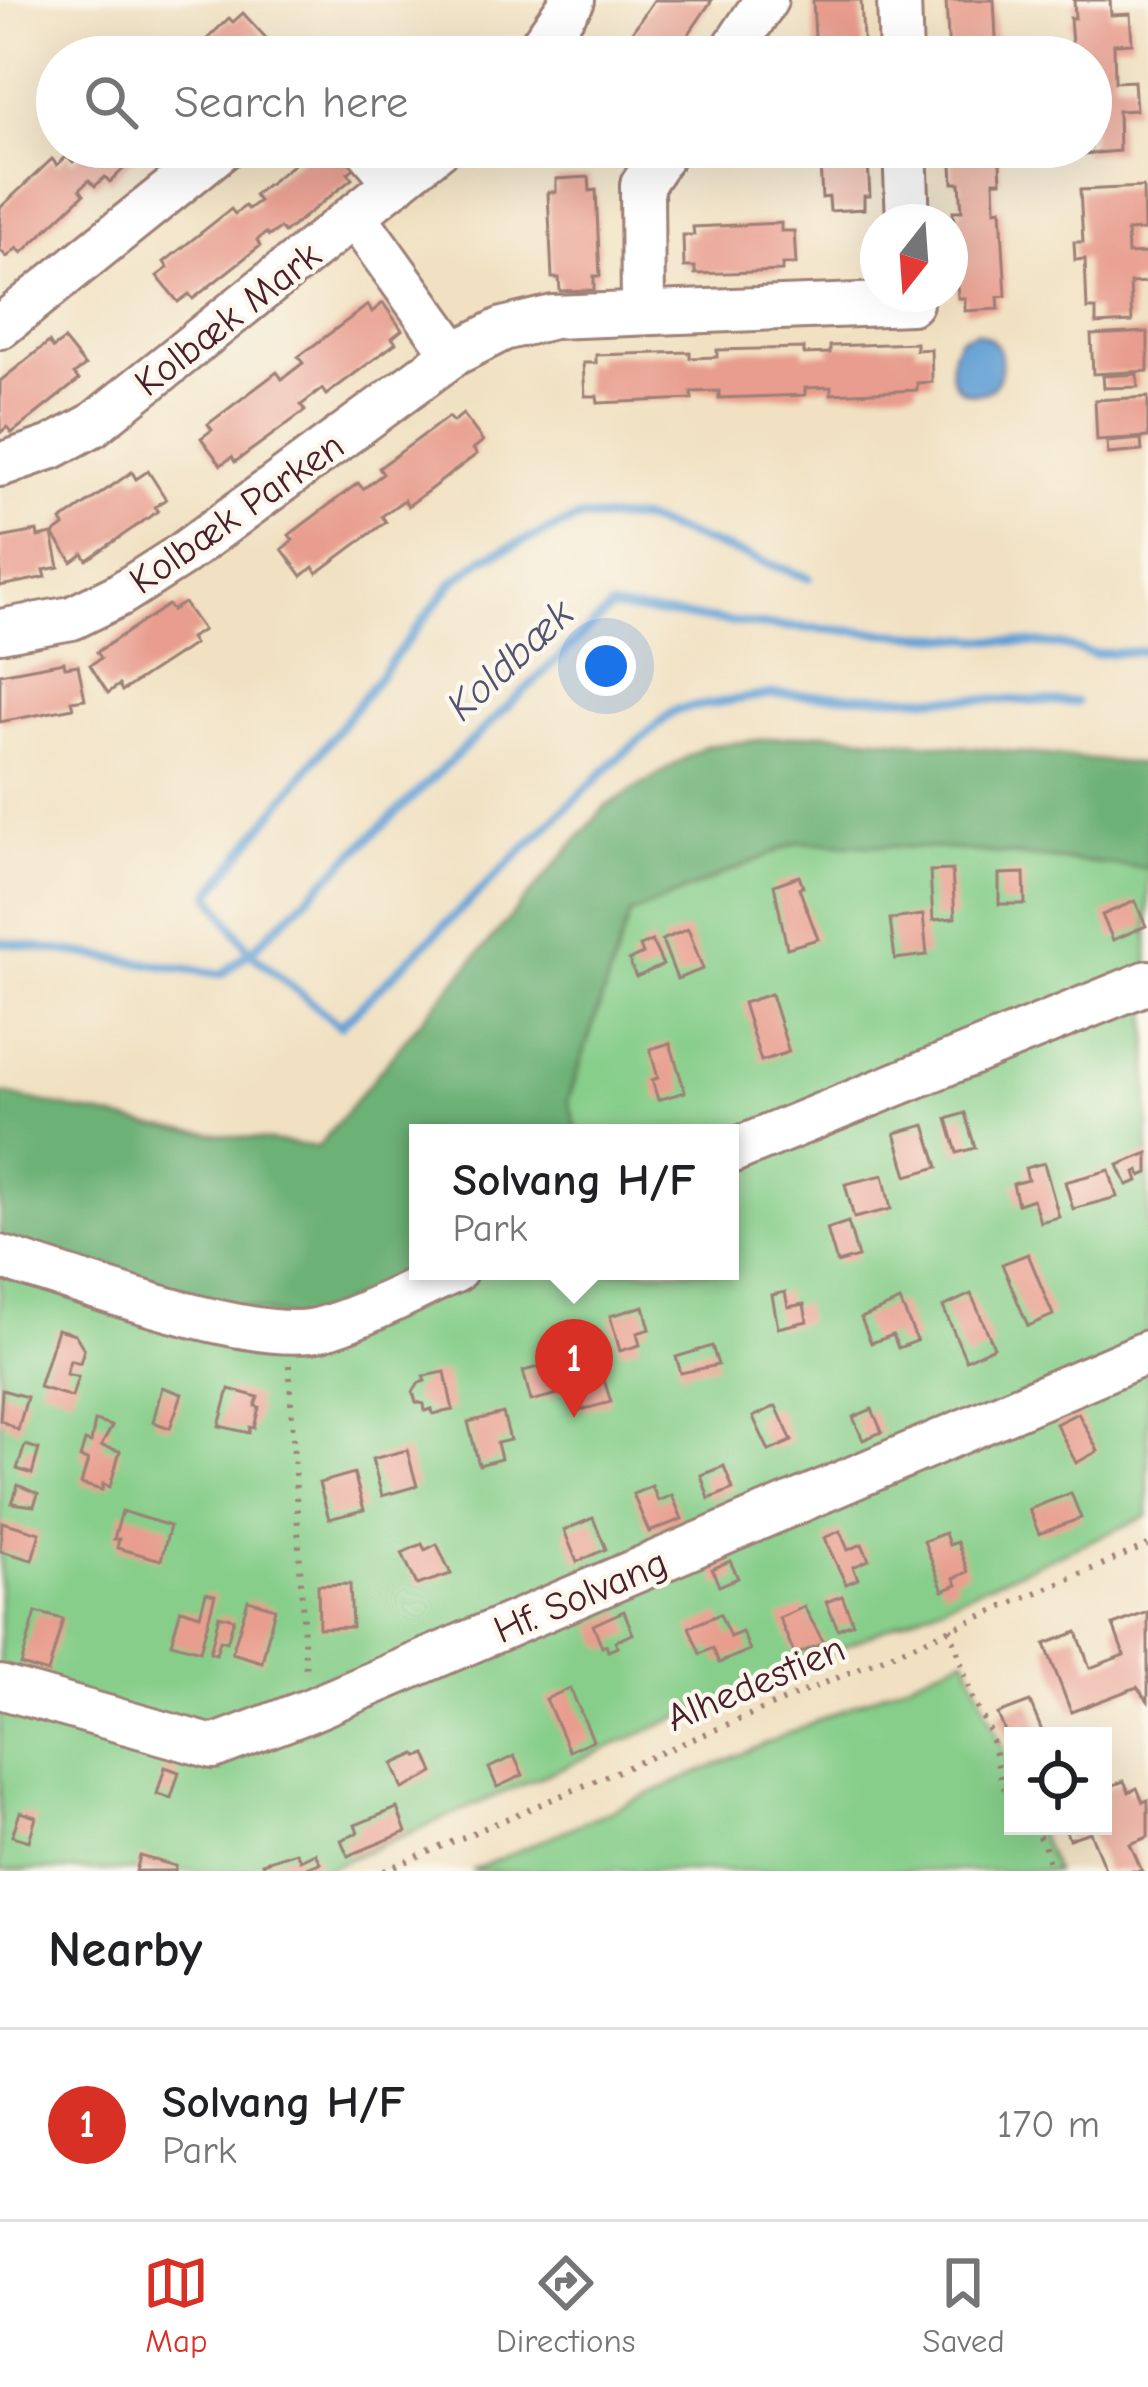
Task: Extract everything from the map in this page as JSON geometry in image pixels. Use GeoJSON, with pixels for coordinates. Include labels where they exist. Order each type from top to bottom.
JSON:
{"type":"FeatureCollection","features":[{"type":"Feature","properties":{"kind":"street"},"geometry":{"type":"LineString","coordinates":[[548,36],[573,0]]}},
{"type":"Feature","properties":{"kind":"street"},"geometry":{"type":"LineString","coordinates":[[742,36],[766,0]]}},
{"type":"Feature","properties":{"kind":"street"},"geometry":{"type":"LineString","coordinates":[[899,0],[900,36]]}},
{"type":"Feature","properties":{"kind":"street"},"geometry":{"type":"LineString","coordinates":[[0,327],[198,168]]}},
{"type":"Feature","properties":{"kind":"street"},"geometry":{"type":"LineString","coordinates":[[384,168],[396,183]]}},
{"type":"Feature","properties":{"kind":"street","name":"Kolbæk Mark"},"geometry":{"type":"LineString","coordinates":[[0,465],[93,424],[414,168]]}},
{"type":"Feature","properties":{"kind":"street"},"geometry":{"type":"LineString","coordinates":[[643,312],[642,185],[654,168]]}},
{"type":"Feature","properties":{"kind":"street"},"geometry":{"type":"LineString","coordinates":[[906,168],[907,204]]}},
{"type":"Feature","properties":{"kind":"street"},"geometry":{"type":"LineString","coordinates":[[355,216],[454,354]]}},
{"type":"Feature","properties":{"kind":"street","name":"Kolbæk Parken"},"geometry":{"type":"LineString","coordinates":[[0,631],[72,618],[119,595],[180,556],[454,354],[503,329],[553,317],[860,305]]}},
{"type":"Feature","properties":{"kind":"street"},"geometry":{"type":"LineString","coordinates":[[739,1148],[1148,982]]}},
{"type":"Feature","properties":{"kind":"street"},"geometry":{"type":"LineString","coordinates":[[0,1257],[242,1328],[287,1331],[318,1330],[434,1280]]}},
{"type":"Feature","properties":{"kind":"street","name":"Hf. Solvang"},"geometry":{"type":"LineString","coordinates":[[0,1687],[213,1747],[308,1712],[1148,1352]]}},
{"type":"Feature","properties":{"kind":"path"},"geometry":{"type":"LineString","coordinates":[[287,1331],[308,1712]]}},
{"type":"Feature","properties":{"kind":"path","name":"Alhedestien"},"geometry":{"type":"LineString","coordinates":[[384,1871],[1148,1544]]}},
{"type":"Feature","properties":{"kind":"path"},"geometry":{"type":"LineString","coordinates":[[950,1628],[972,1698],[990,1732],[1004,1788]]}},
{"type":"Feature","properties":{"kind":"path"},"geometry":{"type":"LineString","coordinates":[[1038,1835],[1051,1871]]}},
{"type":"Feature","properties":{"kind":"green space"},"geometry":{"type":"Polygon","coordinates":[[[824,733],[1148,765],[1148,868],[953,849],[799,842],[630,914],[568,1100],[575,1124],[409,1124],[409,1273],[304,1320],[0,1252],[0,1093],[152,1126],[318,1147],[605,807],[705,746],[824,733]]]}},
{"type":"Feature","properties":{"kind":"green space"},"geometry":{"type":"Polygon","coordinates":[[[799,842],[953,849],[1148,868],[1148,1516],[321,1871],[0,1870],[0,1252],[409,1271],[409,1280],[739,1280],[739,1124],[575,1124],[568,1101],[630,914],[799,842]]]}},
{"type":"Feature","properties":{"kind":"green space"},"geometry":{"type":"Polygon","coordinates":[[[965,1657],[1004,1750],[1004,1835],[1040,1835],[1055,1871],[471,1871],[965,1657]]]}},
{"type":"Feature","properties":{"kind":"water"},"geometry":{"type":"Polygon","coordinates":[[[976,332],[998,347],[1000,375],[992,387],[969,393],[952,376],[951,360],[960,338],[976,332]]]}},
{"type":"Feature","properties":{"kind":"building"},"geometry":{"type":"Polygon","coordinates":[[[654,0],[712,0],[687,36],[632,32],[654,0]]]}},
{"type":"Feature","properties":{"kind":"building"},"geometry":{"type":"Polygon","coordinates":[[[813,0],[861,0],[863,36],[815,36],[813,0]]]}},
{"type":"Feature","properties":{"kind":"building"},"geometry":{"type":"Polygon","coordinates":[[[946,0],[994,0],[996,36],[948,36],[946,0]]]}},
{"type":"Feature","properties":{"kind":"building"},"geometry":{"type":"Polygon","coordinates":[[[1074,0],[1110,0],[1111,15],[1130,14],[1132,43],[1114,44],[1115,82],[1134,81],[1136,110],[1118,111],[1119,151],[1112,152],[1112,36],[1071,36],[1070,18],[1075,18],[1074,0]]]}},
{"type":"Feature","properties":{"kind":"building"},"geometry":{"type":"Polygon","coordinates":[[[243,13],[264,36],[210,36],[229,18],[233,22],[243,13]]]}},
{"type":"Feature","properties":{"kind":"building"},"geometry":{"type":"Polygon","coordinates":[[[42,168],[124,168],[110,182],[105,177],[95,186],[89,180],[80,189],[84,194],[22,253],[17,248],[7,257],[0,250],[0,208],[42,168]]]}},
{"type":"Feature","properties":{"kind":"building"},"geometry":{"type":"Polygon","coordinates":[[[289,168],[354,168],[348,173],[352,179],[284,233],[280,228],[269,236],[266,233],[257,240],[260,246],[193,299],[189,294],[178,302],[157,276],[168,268],[164,262],[231,209],[235,214],[259,201],[254,195],[289,168]]]}},
{"type":"Feature","properties":{"kind":"building"},"geometry":{"type":"Polygon","coordinates":[[[820,168],[868,168],[870,196],[864,196],[860,209],[830,211],[829,197],[822,198],[820,168]]]}},
{"type":"Feature","properties":{"kind":"building"},"geometry":{"type":"Polygon","coordinates":[[[952,168],[1000,168],[1001,181],[994,181],[995,210],[1001,209],[1006,296],[998,297],[999,309],[968,311],[968,204],[962,204],[960,183],[953,183],[952,168]]]}},
{"type":"Feature","properties":{"kind":"building"},"geometry":{"type":"Polygon","coordinates":[[[589,177],[590,191],[596,190],[600,276],[594,276],[594,290],[560,291],[559,278],[552,278],[548,192],[556,192],[556,179],[589,177]]]}},
{"type":"Feature","properties":{"kind":"building"},"geometry":{"type":"Polygon","coordinates":[[[1143,187],[1144,230],[1127,231],[1128,254],[1147,253],[1148,282],[1130,283],[1132,322],[1096,324],[1096,309],[1087,309],[1085,259],[1075,260],[1074,242],[1083,242],[1080,190],[1143,187]]]}},
{"type":"Feature","properties":{"kind":"building"},"geometry":{"type":"Polygon","coordinates":[[[781,223],[781,231],[794,231],[796,264],[782,264],[782,271],[695,274],[695,267],[684,267],[683,235],[694,235],[693,227],[781,223]]]}},
{"type":"Feature","properties":{"kind":"building"},"geometry":{"type":"Polygon","coordinates":[[[383,303],[402,330],[392,338],[396,343],[326,395],[322,389],[301,405],[305,411],[235,462],[232,457],[221,465],[201,438],[212,430],[208,424],[277,372],[282,379],[303,363],[298,357],[368,305],[372,312],[383,303]]]}},
{"type":"Feature","properties":{"kind":"building"},"geometry":{"type":"Polygon","coordinates":[[[1148,332],[1148,371],[1093,374],[1091,335],[1148,332]]]}},
{"type":"Feature","properties":{"kind":"building"},"geometry":{"type":"Polygon","coordinates":[[[64,340],[85,366],[74,374],[79,380],[12,433],[7,427],[0,433],[0,381],[49,342],[53,348],[64,340]]]}},
{"type":"Feature","properties":{"kind":"building"},"geometry":{"type":"Polygon","coordinates":[[[916,343],[916,350],[931,349],[932,382],[917,383],[917,390],[831,394],[831,387],[805,388],[805,395],[719,398],[719,391],[691,392],[692,399],[598,403],[597,396],[585,396],[583,363],[596,363],[596,355],[690,352],[690,358],[717,357],[717,350],[804,348],[804,354],[830,353],[830,346],[916,343]]]}},
{"type":"Feature","properties":{"kind":"building"},"geometry":{"type":"Polygon","coordinates":[[[1137,374],[1138,387],[1104,388],[1103,376],[1137,374]]]}},
{"type":"Feature","properties":{"kind":"building"},"geometry":{"type":"Polygon","coordinates":[[[1148,397],[1148,437],[1097,440],[1095,400],[1148,397]]]}},
{"type":"Feature","properties":{"kind":"building"},"geometry":{"type":"Polygon","coordinates":[[[463,414],[483,441],[473,449],[477,454],[408,506],[404,500],[382,516],[386,522],[317,573],[313,567],[302,576],[282,549],[293,540],[289,535],[358,483],[363,489],[383,474],[379,468],[448,417],[453,422],[463,414]]]}},
{"type":"Feature","properties":{"kind":"building"},"geometry":{"type":"Polygon","coordinates":[[[1141,439],[1142,451],[1108,454],[1107,442],[1141,439]]]}},
{"type":"Feature","properties":{"kind":"building"},"geometry":{"type":"Polygon","coordinates":[[[148,471],[166,499],[155,507],[158,511],[87,560],[83,554],[72,562],[53,534],[64,526],[61,521],[132,472],[136,479],[148,471]]]}},
{"type":"Feature","properties":{"kind":"building"},"geometry":{"type":"Polygon","coordinates":[[[37,531],[38,537],[52,534],[59,567],[44,570],[46,577],[0,586],[0,538],[37,531]]]}},
{"type":"Feature","properties":{"kind":"building"},"geometry":{"type":"Polygon","coordinates":[[[184,603],[203,630],[190,638],[194,644],[122,691],[119,685],[108,693],[90,665],[101,658],[97,652],[168,605],[172,610],[184,603]]]}},
{"type":"Feature","properties":{"kind":"building"},"geometry":{"type":"Polygon","coordinates":[[[64,662],[65,667],[78,665],[85,699],[71,701],[73,708],[0,722],[0,674],[64,662]]]}},
{"type":"Feature","properties":{"kind":"building"},"geometry":{"type":"Polygon","coordinates":[[[952,870],[955,918],[933,920],[930,871],[952,870]]]}},
{"type":"Feature","properties":{"kind":"building"},"geometry":{"type":"Polygon","coordinates":[[[1024,873],[1025,904],[999,904],[999,874],[1024,873]]]}},
{"type":"Feature","properties":{"kind":"building"},"geometry":{"type":"Polygon","coordinates":[[[799,876],[818,939],[787,948],[774,885],[799,876]]]}},
{"type":"Feature","properties":{"kind":"building"},"geometry":{"type":"Polygon","coordinates":[[[1135,901],[1146,926],[1113,940],[1102,915],[1135,901]]]}},
{"type":"Feature","properties":{"kind":"building"},"geometry":{"type":"Polygon","coordinates":[[[923,915],[927,955],[895,959],[890,919],[923,915]]]}},
{"type":"Feature","properties":{"kind":"building"},"geometry":{"type":"Polygon","coordinates":[[[688,929],[703,969],[677,979],[662,940],[688,929]]]}},
{"type":"Feature","properties":{"kind":"building"},"geometry":{"type":"Polygon","coordinates":[[[652,941],[663,965],[636,977],[629,960],[643,954],[640,946],[652,941]]]}},
{"type":"Feature","properties":{"kind":"building"},"geometry":{"type":"Polygon","coordinates":[[[771,994],[789,1052],[761,1061],[743,1003],[771,994]]]}},
{"type":"Feature","properties":{"kind":"building"},"geometry":{"type":"Polygon","coordinates":[[[670,1043],[685,1092],[658,1100],[650,1049],[670,1043]]]}},
{"type":"Feature","properties":{"kind":"building"},"geometry":{"type":"Polygon","coordinates":[[[965,1113],[975,1148],[957,1153],[947,1119],[965,1113]]]}},
{"type":"Feature","properties":{"kind":"building"},"geometry":{"type":"Polygon","coordinates":[[[925,1125],[938,1167],[907,1176],[895,1133],[925,1125]]]}},
{"type":"Feature","properties":{"kind":"building"},"geometry":{"type":"Polygon","coordinates":[[[1148,1153],[1148,1173],[1135,1172],[1138,1181],[1127,1185],[1118,1165],[1148,1153]]]}},
{"type":"Feature","properties":{"kind":"building"},"geometry":{"type":"Polygon","coordinates":[[[1044,1163],[1059,1217],[1040,1222],[1033,1199],[1018,1204],[1013,1184],[1028,1180],[1025,1168],[1044,1163]]]}},
{"type":"Feature","properties":{"kind":"building"},"geometry":{"type":"Polygon","coordinates":[[[1109,1170],[1117,1197],[1073,1209],[1065,1182],[1109,1170]]]}},
{"type":"Feature","properties":{"kind":"building"},"geometry":{"type":"Polygon","coordinates":[[[883,1175],[891,1209],[854,1218],[845,1184],[883,1175]]]}},
{"type":"Feature","properties":{"kind":"building"},"geometry":{"type":"Polygon","coordinates":[[[848,1222],[858,1257],[837,1263],[827,1229],[848,1222]]]}},
{"type":"Feature","properties":{"kind":"building"},"geometry":{"type":"Polygon","coordinates":[[[1028,1254],[1053,1315],[1028,1326],[1002,1264],[1028,1254]]]}},
{"type":"Feature","properties":{"kind":"building"},"geometry":{"type":"Polygon","coordinates":[[[785,1292],[788,1307],[804,1304],[807,1321],[778,1328],[772,1295],[785,1292]]]}},
{"type":"Feature","properties":{"kind":"building"},"geometry":{"type":"Polygon","coordinates":[[[971,1294],[994,1347],[966,1360],[943,1307],[971,1294]]]}},
{"type":"Feature","properties":{"kind":"building"},"geometry":{"type":"Polygon","coordinates":[[[900,1301],[917,1341],[898,1348],[893,1335],[871,1343],[861,1318],[900,1301]]]}},
{"type":"Feature","properties":{"kind":"building"},"geometry":{"type":"Polygon","coordinates":[[[644,1306],[650,1329],[637,1333],[640,1345],[620,1351],[610,1316],[644,1306]]]}},
{"type":"Feature","properties":{"kind":"building"},"geometry":{"type":"Polygon","coordinates":[[[57,1329],[75,1334],[84,1349],[80,1363],[70,1360],[66,1374],[78,1377],[72,1397],[39,1387],[57,1329]]]}},
{"type":"Feature","properties":{"kind":"building"},"geometry":{"type":"Polygon","coordinates":[[[712,1346],[718,1365],[681,1373],[676,1357],[712,1346]]]}},
{"type":"Feature","properties":{"kind":"building"},"geometry":{"type":"Polygon","coordinates":[[[554,1363],[562,1393],[531,1401],[523,1371],[554,1363]]]}},
{"type":"Feature","properties":{"kind":"building"},"geometry":{"type":"Polygon","coordinates":[[[600,1367],[611,1402],[581,1410],[574,1385],[580,1384],[578,1373],[600,1367]]]}},
{"type":"Feature","properties":{"kind":"building"},"geometry":{"type":"Polygon","coordinates":[[[445,1372],[453,1410],[425,1411],[413,1392],[425,1381],[424,1376],[445,1372]]]}},
{"type":"Feature","properties":{"kind":"building"},"geometry":{"type":"Polygon","coordinates":[[[162,1387],[182,1394],[170,1428],[153,1422],[162,1387]]]}},
{"type":"Feature","properties":{"kind":"building"},"geometry":{"type":"Polygon","coordinates":[[[229,1389],[258,1397],[254,1428],[249,1433],[219,1426],[229,1389]]]}},
{"type":"Feature","properties":{"kind":"building"},"geometry":{"type":"Polygon","coordinates":[[[2,1390],[27,1397],[18,1430],[0,1420],[2,1390]]]}},
{"type":"Feature","properties":{"kind":"building"},"geometry":{"type":"Polygon","coordinates":[[[776,1406],[792,1441],[769,1451],[753,1417],[776,1406]]]}},
{"type":"Feature","properties":{"kind":"building"},"geometry":{"type":"Polygon","coordinates":[[[872,1409],[882,1432],[863,1440],[853,1417],[872,1409]]]}},
{"type":"Feature","properties":{"kind":"building"},"geometry":{"type":"Polygon","coordinates":[[[503,1413],[510,1440],[497,1443],[501,1459],[479,1465],[468,1422],[503,1413]]]}},
{"type":"Feature","properties":{"kind":"building"},"geometry":{"type":"Polygon","coordinates":[[[1078,1413],[1098,1451],[1076,1463],[1056,1424],[1078,1413]]]}},
{"type":"Feature","properties":{"kind":"building"},"geometry":{"type":"Polygon","coordinates":[[[95,1421],[112,1426],[101,1446],[120,1451],[110,1487],[103,1484],[102,1490],[81,1484],[88,1460],[80,1458],[85,1441],[91,1443],[95,1421]]]}},
{"type":"Feature","properties":{"kind":"building"},"geometry":{"type":"Polygon","coordinates":[[[25,1445],[39,1449],[32,1474],[17,1469],[25,1445]]]}},
{"type":"Feature","properties":{"kind":"building"},"geometry":{"type":"Polygon","coordinates":[[[407,1450],[417,1486],[382,1496],[372,1459],[407,1450]]]}},
{"type":"Feature","properties":{"kind":"building"},"geometry":{"type":"Polygon","coordinates":[[[724,1466],[733,1489],[709,1499],[701,1475],[724,1466]]]}},
{"type":"Feature","properties":{"kind":"building"},"geometry":{"type":"Polygon","coordinates":[[[354,1473],[364,1510],[329,1519],[319,1483],[354,1473]]]}},
{"type":"Feature","properties":{"kind":"building"},"geometry":{"type":"Polygon","coordinates":[[[18,1485],[38,1494],[34,1506],[12,1503],[18,1485]]]}},
{"type":"Feature","properties":{"kind":"building"},"geometry":{"type":"Polygon","coordinates":[[[652,1486],[658,1501],[672,1495],[682,1519],[649,1532],[633,1494],[652,1486]]]}},
{"type":"Feature","properties":{"kind":"building"},"geometry":{"type":"Polygon","coordinates":[[[1071,1493],[1081,1518],[1039,1534],[1029,1509],[1071,1493]]]}},
{"type":"Feature","properties":{"kind":"building"},"geometry":{"type":"Polygon","coordinates":[[[122,1511],[170,1526],[161,1560],[117,1548],[119,1539],[114,1539],[122,1511]]]}},
{"type":"Feature","properties":{"kind":"building"},"geometry":{"type":"Polygon","coordinates":[[[593,1518],[606,1549],[577,1562],[564,1530],[593,1518]]]}},
{"type":"Feature","properties":{"kind":"building"},"geometry":{"type":"Polygon","coordinates":[[[2,1522],[40,1533],[32,1560],[0,1551],[2,1522]]]}},
{"type":"Feature","properties":{"kind":"building"},"geometry":{"type":"Polygon","coordinates":[[[840,1531],[848,1550],[862,1544],[869,1560],[853,1567],[858,1579],[846,1584],[824,1538],[840,1531]]]}},
{"type":"Feature","properties":{"kind":"building"},"geometry":{"type":"Polygon","coordinates":[[[945,1533],[949,1545],[957,1542],[968,1572],[954,1578],[957,1585],[943,1591],[924,1541],[945,1533]]]}},
{"type":"Feature","properties":{"kind":"building"},"geometry":{"type":"Polygon","coordinates":[[[422,1544],[425,1550],[437,1544],[451,1574],[417,1585],[402,1553],[422,1544]]]}},
{"type":"Feature","properties":{"kind":"building"},"geometry":{"type":"Polygon","coordinates":[[[730,1561],[738,1578],[719,1586],[712,1569],[730,1561]]]}},
{"type":"Feature","properties":{"kind":"building"},"geometry":{"type":"Polygon","coordinates":[[[350,1584],[352,1627],[319,1628],[318,1585],[350,1584]]]}},
{"type":"Feature","properties":{"kind":"building"},"geometry":{"type":"Polygon","coordinates":[[[206,1593],[215,1595],[200,1651],[171,1643],[181,1609],[200,1615],[206,1593]]]}},
{"type":"Feature","properties":{"kind":"building"},"geometry":{"type":"Polygon","coordinates":[[[842,1596],[853,1623],[838,1629],[826,1602],[842,1596]]]}},
{"type":"Feature","properties":{"kind":"building"},"geometry":{"type":"Polygon","coordinates":[[[248,1600],[275,1608],[262,1662],[232,1653],[248,1600]]]}},
{"type":"Feature","properties":{"kind":"building"},"geometry":{"type":"Polygon","coordinates":[[[804,1607],[824,1643],[795,1655],[779,1618],[804,1607]]]}},
{"type":"Feature","properties":{"kind":"building"},"geometry":{"type":"Polygon","coordinates":[[[624,1611],[633,1634],[615,1641],[618,1647],[608,1651],[593,1625],[624,1611]]]}},
{"type":"Feature","properties":{"kind":"building"},"geometry":{"type":"Polygon","coordinates":[[[36,1612],[63,1619],[48,1673],[21,1665],[36,1612]]]}},
{"type":"Feature","properties":{"kind":"building"},"geometry":{"type":"Polygon","coordinates":[[[1148,1612],[1148,1701],[1137,1687],[1071,1712],[1045,1644],[1077,1632],[1090,1668],[1124,1655],[1113,1625],[1148,1612]]]}},
{"type":"Feature","properties":{"kind":"building"},"geometry":{"type":"Polygon","coordinates":[[[720,1614],[730,1637],[742,1632],[750,1650],[719,1663],[713,1648],[700,1654],[689,1627],[720,1614]]]}},
{"type":"Feature","properties":{"kind":"building"},"geometry":{"type":"Polygon","coordinates":[[[219,1615],[234,1619],[227,1642],[220,1640],[216,1654],[210,1652],[219,1615]]]}},
{"type":"Feature","properties":{"kind":"building"},"geometry":{"type":"Polygon","coordinates":[[[570,1688],[593,1740],[569,1751],[546,1699],[570,1688]]]}},
{"type":"Feature","properties":{"kind":"building"},"geometry":{"type":"Polygon","coordinates":[[[1030,1702],[1040,1727],[1004,1729],[998,1714],[1030,1702]]]}},
{"type":"Feature","properties":{"kind":"building"},"geometry":{"type":"Polygon","coordinates":[[[426,1754],[434,1773],[403,1789],[393,1764],[426,1754]]]}},
{"type":"Feature","properties":{"kind":"building"},"geometry":{"type":"Polygon","coordinates":[[[514,1756],[523,1775],[497,1787],[489,1768],[514,1756]]]}},
{"type":"Feature","properties":{"kind":"building"},"geometry":{"type":"Polygon","coordinates":[[[165,1767],[179,1772],[171,1798],[157,1794],[165,1767]]]}},
{"type":"Feature","properties":{"kind":"building"},"geometry":{"type":"Polygon","coordinates":[[[1124,1781],[1129,1792],[1137,1788],[1143,1802],[1148,1800],[1148,1837],[1130,1844],[1142,1871],[1106,1871],[1091,1835],[1112,1835],[1112,1786],[1124,1781]]]}},
{"type":"Feature","properties":{"kind":"building"},"geometry":{"type":"Polygon","coordinates":[[[397,1808],[406,1832],[348,1856],[341,1840],[358,1833],[355,1825],[397,1808]]]}},
{"type":"Feature","properties":{"kind":"building"},"geometry":{"type":"Polygon","coordinates":[[[20,1812],[36,1817],[29,1841],[12,1836],[20,1812]]]}},
{"type":"Feature","properties":{"kind":"building"},"geometry":{"type":"Polygon","coordinates":[[[296,1852],[300,1860],[315,1853],[320,1863],[297,1871],[265,1871],[262,1863],[296,1852]]]}},
{"type":"Feature","properties":{"kind":"building"},"geometry":{"type":"Polygon","coordinates":[[[140,1856],[176,1866],[175,1871],[136,1871],[140,1856]]]}},
{"type":"Feature","properties":{"kind":"waterway"},"geometry":{"type":"LineString","coordinates":[[809,578],[641,519],[579,518],[484,558],[453,582],[210,894],[250,952],[340,1026],[616,760],[675,710],[771,694],[1076,702]]}},
{"type":"Feature","properties":{"kind":"waterway","name":"Koldbæk"},"geometry":{"type":"LineString","coordinates":[[0,942],[222,974],[611,608],[760,625],[1062,645],[1093,654],[1148,651]]}},
{"type":"Feature","properties":{"kind":"place","name":"Solvang H/F"},"geometry":{"type":"Point","coordinates":[574,1418]}}]}
